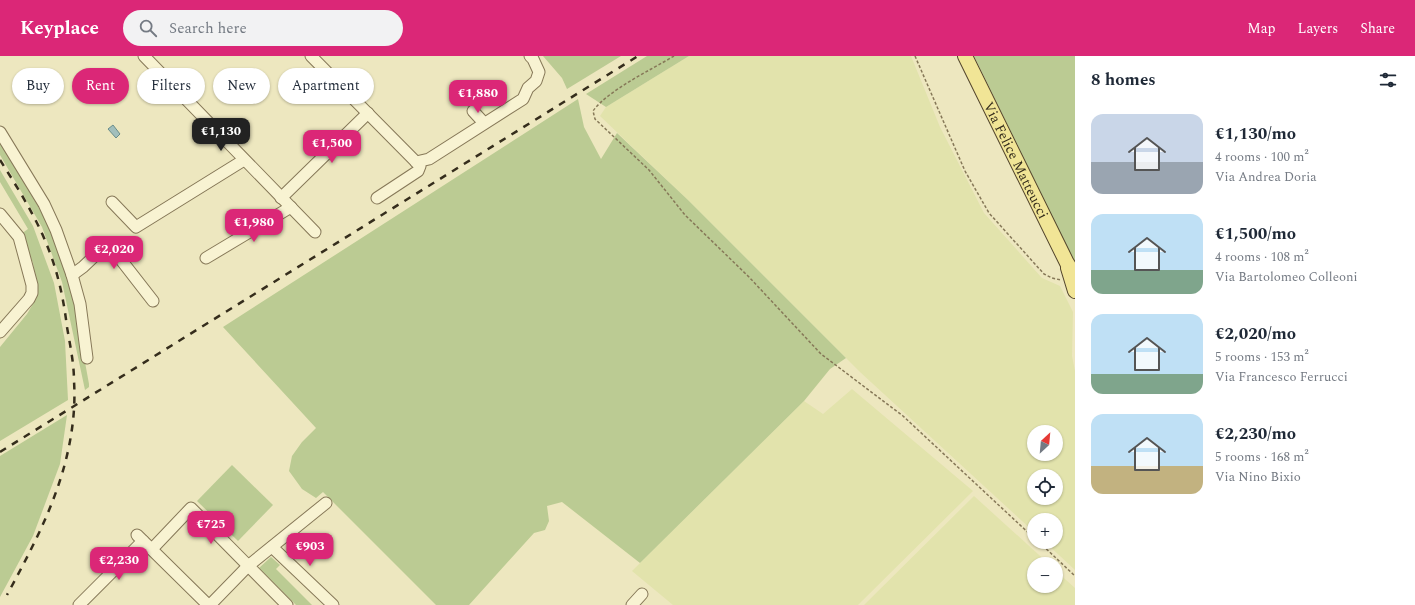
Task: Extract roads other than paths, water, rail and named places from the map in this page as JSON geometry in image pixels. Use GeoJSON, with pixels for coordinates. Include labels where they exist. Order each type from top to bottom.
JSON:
{"type":"FeatureCollection","features":[{"type":"Feature","properties":{"kind":"main road","name":"Via Felice Matteucci"},"geometry":{"type":"LineString","coordinates":[[965,56],[1074,281]]}},
{"type":"Feature","properties":{"kind":"street"},"geometry":{"type":"LineString","coordinates":[[144,56],[315,232]]}},
{"type":"Feature","properties":{"kind":"street"},"geometry":{"type":"LineString","coordinates":[[311,56],[420,166],[418,171],[377,198]]}},
{"type":"Feature","properties":{"kind":"street"},"geometry":{"type":"LineString","coordinates":[[416,162],[429,159],[523,99],[528,88],[536,81],[539,72],[530,56]]}},
{"type":"Feature","properties":{"kind":"street"},"geometry":{"type":"LineString","coordinates":[[473,111],[484,123]]}},
{"type":"Feature","properties":{"kind":"street"},"geometry":{"type":"LineString","coordinates":[[281,198],[368,113]]}},
{"type":"Feature","properties":{"kind":"street"},"geometry":{"type":"LineString","coordinates":[[0,132],[44,204],[56,230],[72,275],[80,304],[88,358]]}},
{"type":"Feature","properties":{"kind":"street"},"geometry":{"type":"LineString","coordinates":[[112,202],[136,226],[244,160]]}},
{"type":"Feature","properties":{"kind":"street"},"geometry":{"type":"LineString","coordinates":[[206,258],[291,208]]}},
{"type":"Feature","properties":{"kind":"street"},"geometry":{"type":"LineString","coordinates":[[0,214],[19,236],[32,285],[32,293],[29,299],[0,332]]}},
{"type":"Feature","properties":{"kind":"street"},"geometry":{"type":"LineString","coordinates":[[72,275],[106,246],[111,247],[153,301]]}},
{"type":"Feature","properties":{"kind":"street"},"geometry":{"type":"LineString","coordinates":[[79,605],[140,538],[209,605],[248,566],[326,503]]}},
{"type":"Feature","properties":{"kind":"street"},"geometry":{"type":"LineString","coordinates":[[152,549],[191,508],[287,605]]}},
{"type":"Feature","properties":{"kind":"street"},"geometry":{"type":"LineString","coordinates":[[272,547],[333,605]]}},
{"type":"Feature","properties":{"kind":"street"},"geometry":{"type":"LineString","coordinates":[[632,605],[642,594]]}},
{"type":"Feature","properties":{"kind":"water"},"geometry":{"type":"Polygon","coordinates":[[[113,125],[120,134],[116,138],[108,129],[113,125]]]}},
{"type":"Feature","properties":{"kind":"railway"},"geometry":{"type":"LineString","coordinates":[[0,452],[638,56]]}},
{"type":"Feature","properties":{"kind":"railway"},"geometry":{"type":"LineString","coordinates":[[0,160],[34,217],[53,262],[59,280],[74,374],[73,416],[70,440],[62,474],[51,506],[38,536],[7,595]]}}]}
